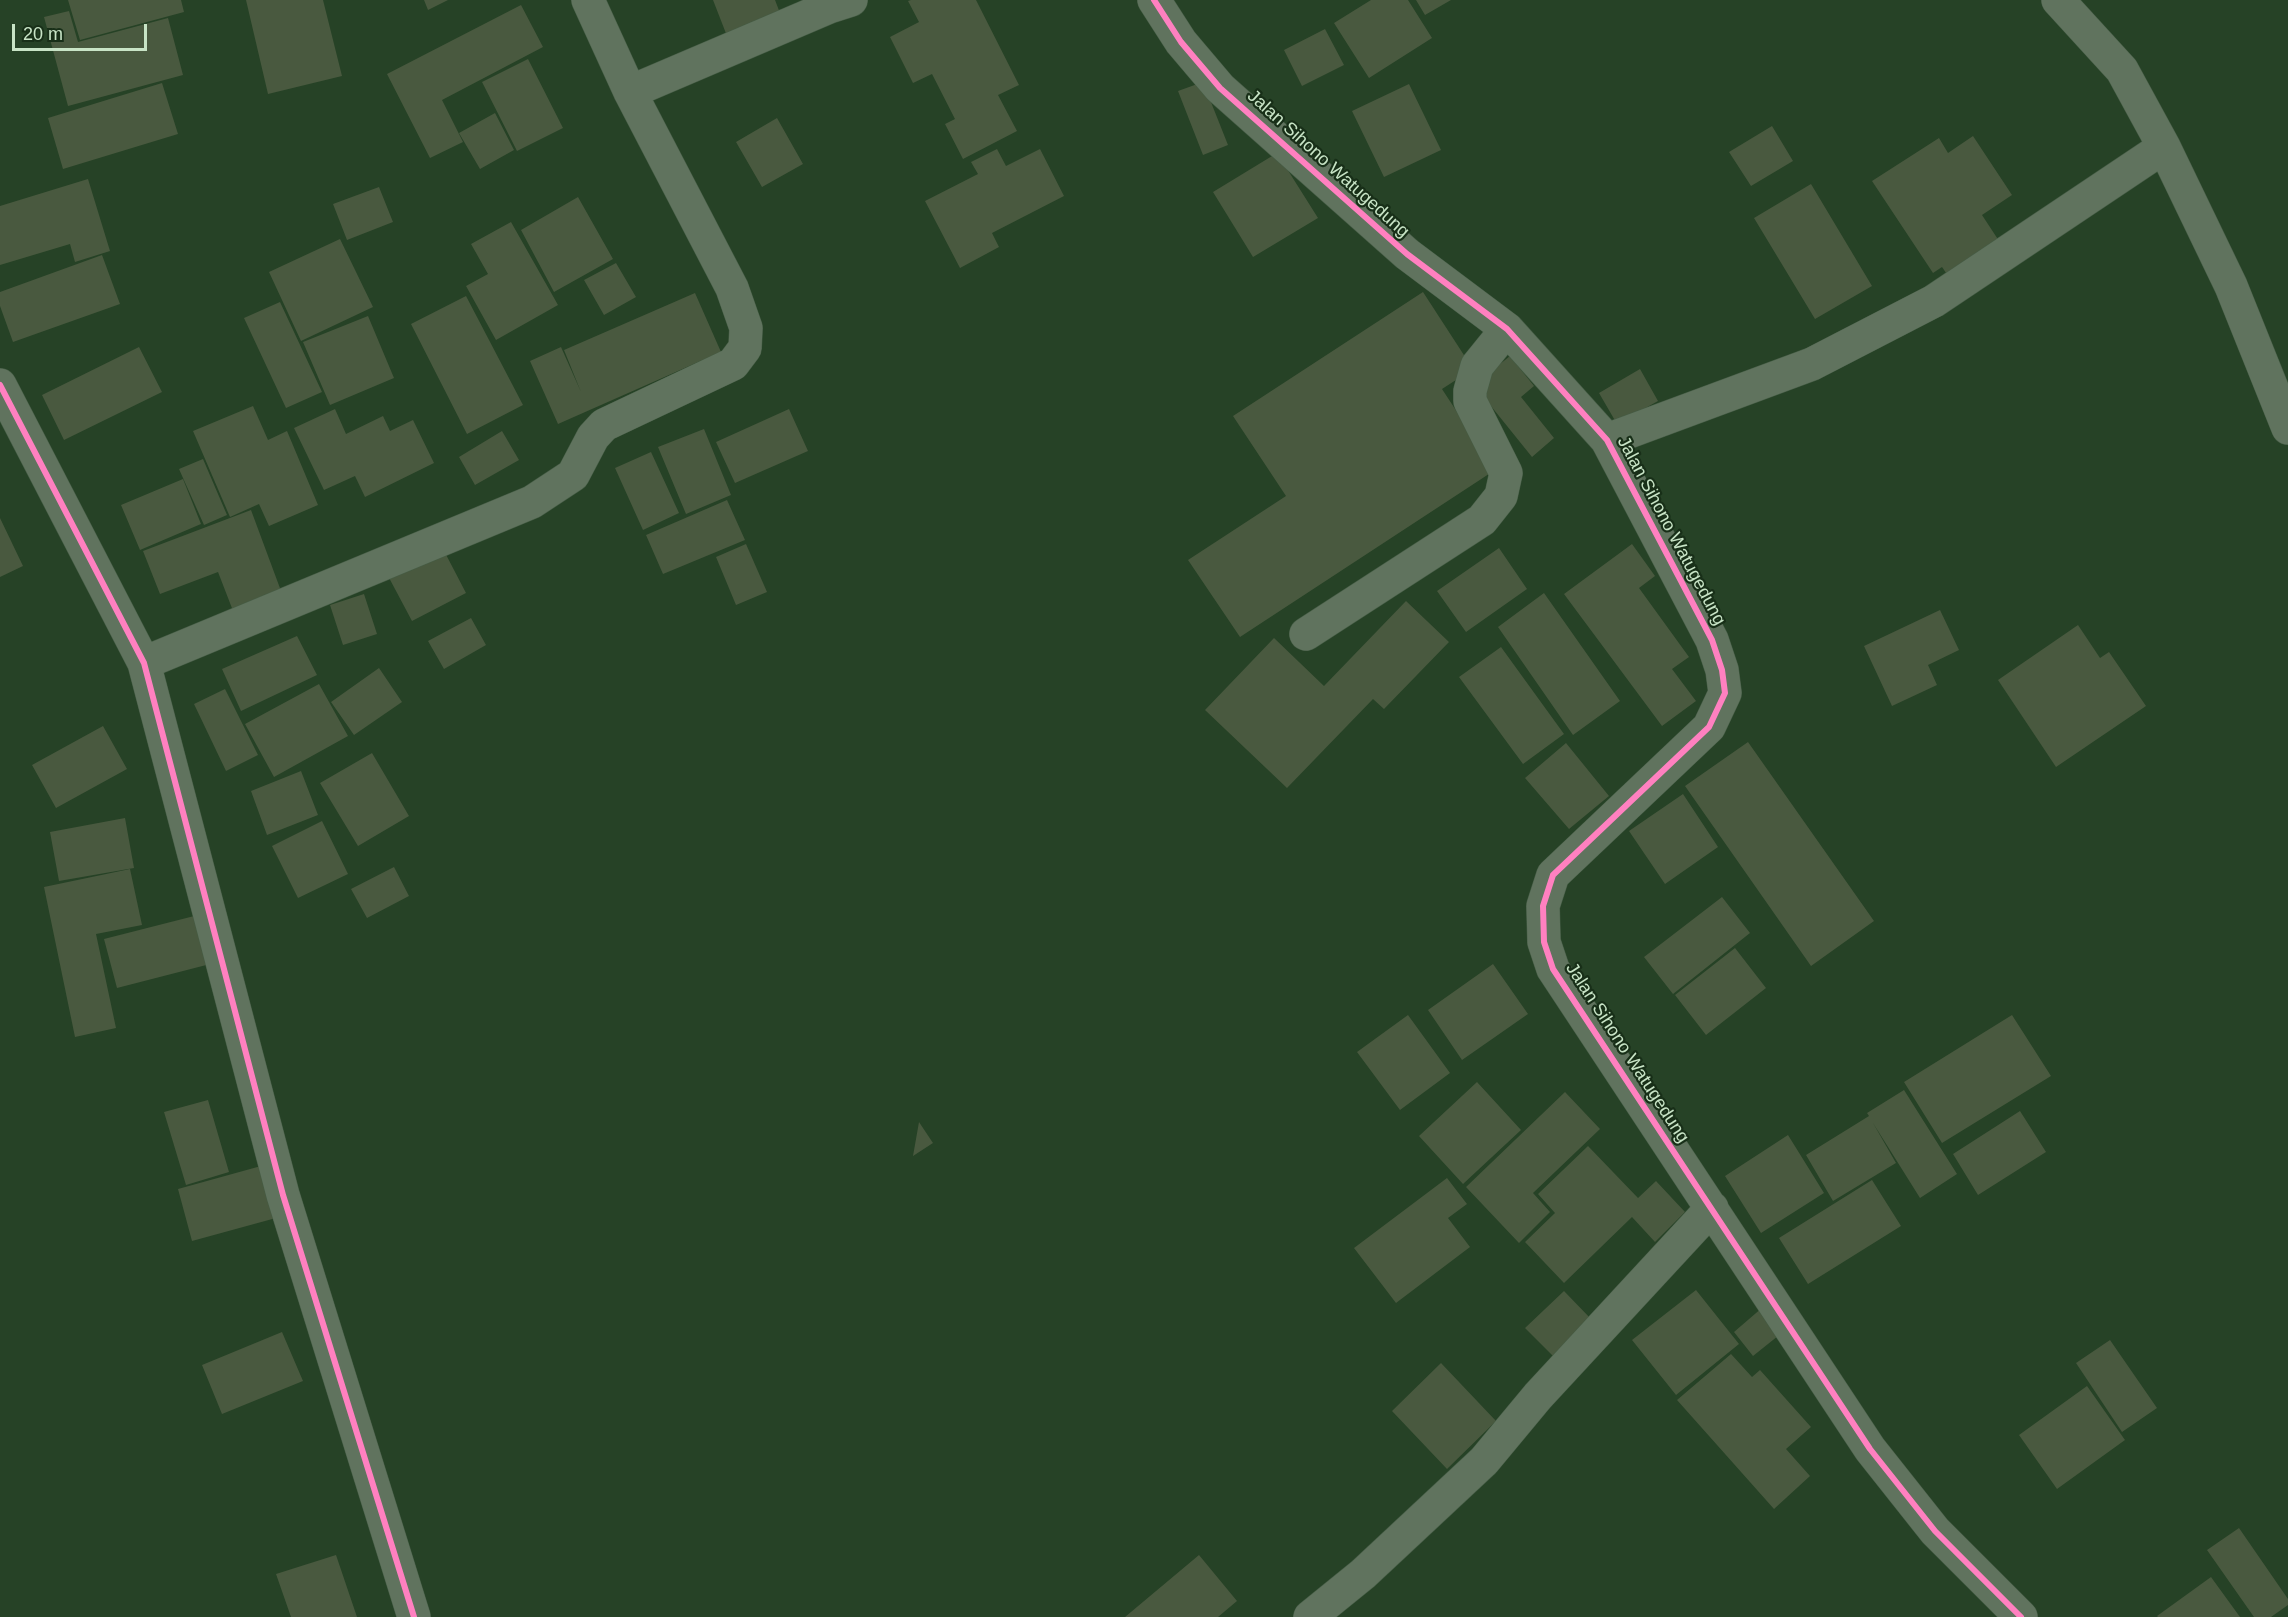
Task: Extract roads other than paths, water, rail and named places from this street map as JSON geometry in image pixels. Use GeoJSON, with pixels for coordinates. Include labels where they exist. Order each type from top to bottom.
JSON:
{"type":"FeatureCollection","features":[{"type":"Feature","properties":{"kind":"street"},"geometry":{"type":"LineString","coordinates":[[144,663],[532,502],[573,475],[593,436],[604,425],[733,364],[745,348],[746,328],[732,288],[630,92],[588,0]]}},
{"type":"Feature","properties":{"kind":"street"},"geometry":{"type":"LineString","coordinates":[[630,92],[829,7],[852,0]]}},
{"type":"Feature","properties":{"kind":"street","name":"Jalan Sihono Watugedung"},"geometry":{"type":"LineString","coordinates":[[1154,0],[1181,42],[1220,88],[1407,254],[1507,329],[1607,440],[1712,639],[1722,670],[1725,693],[1709,727],[1553,875],[1543,906],[1544,942],[1553,969],[1870,1449],[1935,1531],[2021,1617]]}},
{"type":"Feature","properties":{"kind":"street"},"geometry":{"type":"LineString","coordinates":[[2058,0],[2122,70],[2164,147],[2231,286],[2288,428]]}},
{"type":"Feature","properties":{"kind":"street"},"geometry":{"type":"LineString","coordinates":[[1607,440],[1812,364],[1934,301],[2164,147]]}},
{"type":"Feature","properties":{"kind":"street"},"geometry":{"type":"LineString","coordinates":[[1306,634],[1482,520],[1501,496],[1506,473],[1470,401],[1470,391],[1477,366],[1507,329]]}},
{"type":"Feature","properties":{"kind":"street"},"geometry":{"type":"LineString","coordinates":[[0,385],[144,663],[283,1195],[414,1617]]}},
{"type":"Feature","properties":{"kind":"street"},"geometry":{"type":"LineString","coordinates":[[1310,1617],[1364,1574],[1484,1461],[1538,1396],[1712,1208]]}}]}
